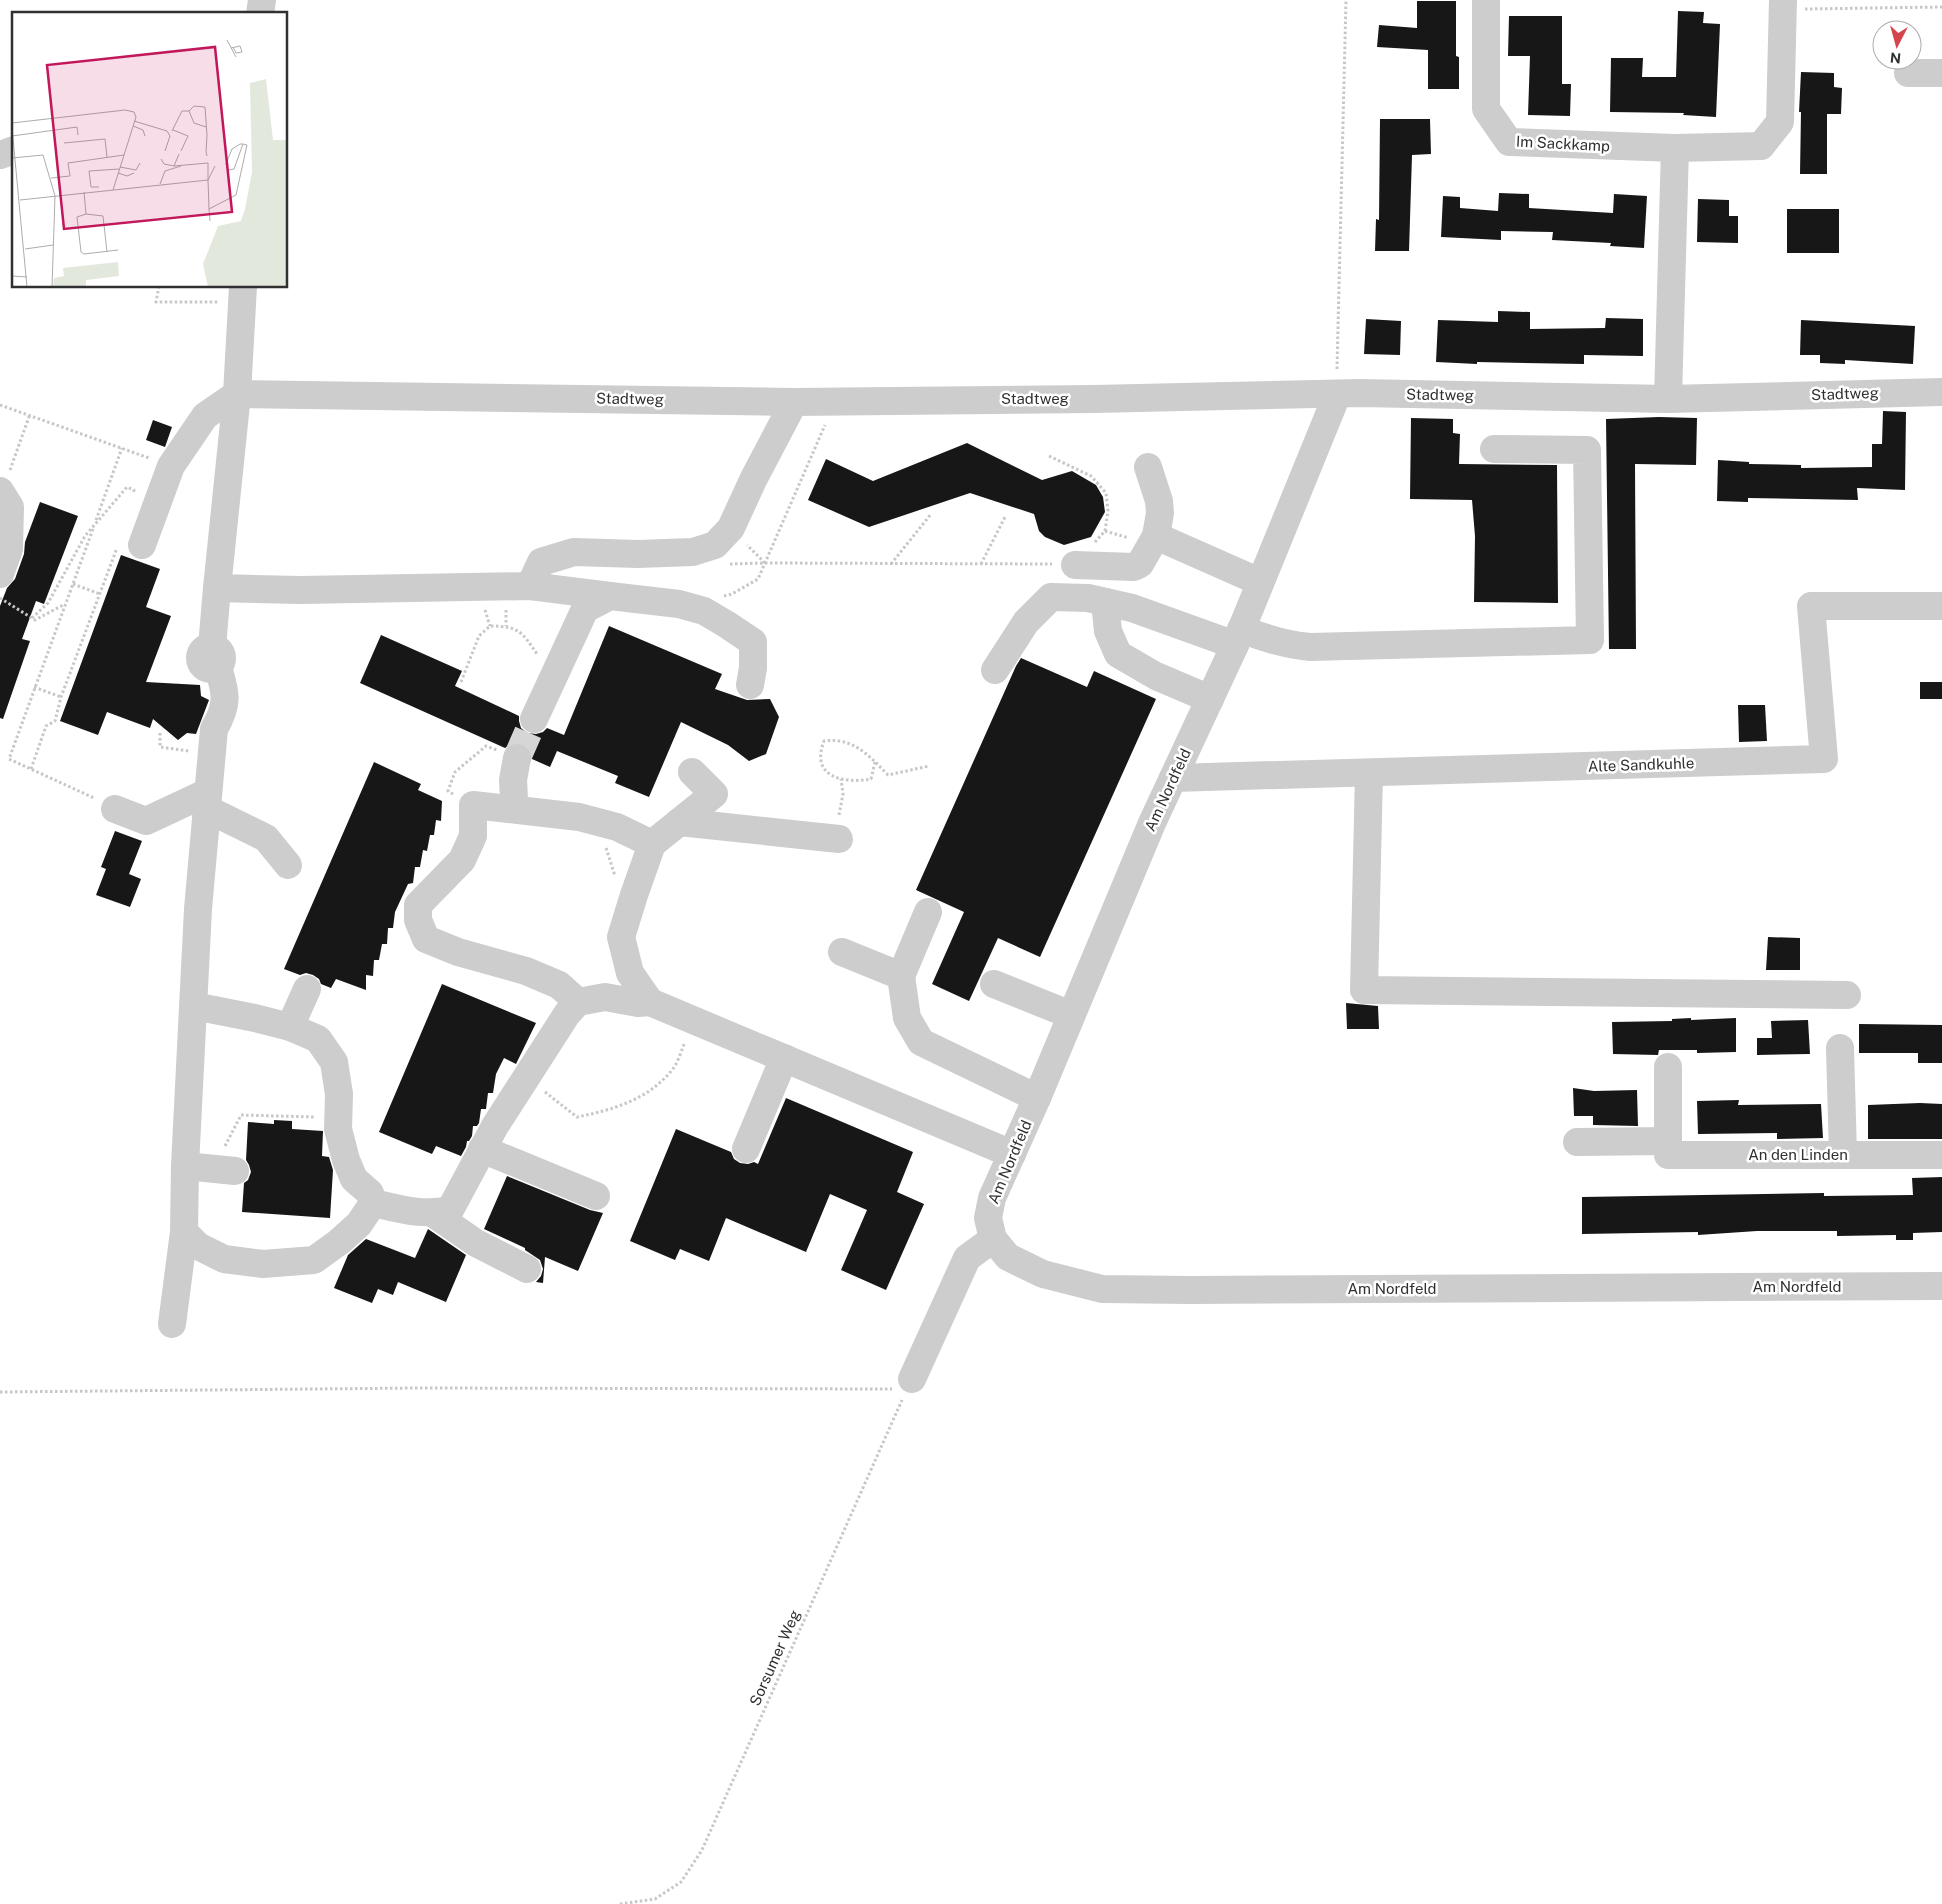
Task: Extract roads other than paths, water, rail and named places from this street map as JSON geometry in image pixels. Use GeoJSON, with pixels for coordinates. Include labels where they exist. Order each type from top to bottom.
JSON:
{"type":"FeatureCollection","features":[{"type":"Feature","properties":{"kind":"street","name":"Im Sackkamp"},"geometry":{"type":"LineString","coordinates":[[1486,0],[1486,109],[1509,142],[1675,148],[1761,146],[1780,122],[1783,5]]}},
{"type":"Feature","properties":{"kind":"street"},"geometry":{"type":"LineString","coordinates":[[1908,73],[1942,73]]}},
{"type":"Feature","properties":{"kind":"street"},"geometry":{"type":"LineString","coordinates":[[1668,399],[1675,148]]}},
{"type":"Feature","properties":{"kind":"street"},"geometry":{"type":"LineString","coordinates":[[0,155],[12,151]]}},
{"type":"Feature","properties":{"kind":"street"},"geometry":{"type":"LineString","coordinates":[[172,1324],[184,1232],[185,1166],[198,908],[207,801],[214,729],[224,713],[224,688],[215,657],[218,588],[237,394],[243,294]]}},
{"type":"Feature","properties":{"kind":"street","name":"Stadtweg"},"geometry":{"type":"LineString","coordinates":[[237,394],[794,402],[1337,395],[1360,393],[1668,399],[1942,392]]}},
{"type":"Feature","properties":{"kind":"street"},"geometry":{"type":"LineString","coordinates":[[142,545],[171,466],[205,416],[237,394]]}},
{"type":"Feature","properties":{"kind":"street","name":"Am Nordfeld"},"geometry":{"type":"LineString","coordinates":[[1337,395],[1238,637],[1152,823],[1037,1098],[992,1198],[988,1218],[993,1239],[1008,1257],[1043,1274],[1102,1289],[1942,1286]]}},
{"type":"Feature","properties":{"kind":"street"},"geometry":{"type":"LineString","coordinates":[[530,586],[541,562],[574,552],[674,553],[693,552],[715,545],[731,528],[753,480],[794,402]]}},
{"type":"Feature","properties":{"kind":"street"},"geometry":{"type":"LineString","coordinates":[[995,670],[1026,622],[1051,597],[1088,598],[1238,637],[1267,639],[1310,647],[1590,640],[1587,450],[1494,449]]}},
{"type":"Feature","properties":{"kind":"street"},"geometry":{"type":"LineString","coordinates":[[1075,565],[1134,567],[1140,564],[1156,536],[1160,513],[1148,467]]}},
{"type":"Feature","properties":{"kind":"street"},"geometry":{"type":"LineString","coordinates":[[0,574],[9,549],[10,507],[1,492]]}},
{"type":"Feature","properties":{"kind":"street"},"geometry":{"type":"LineString","coordinates":[[1156,536],[1260,582]]}},
{"type":"Feature","properties":{"kind":"street"},"geometry":{"type":"LineString","coordinates":[[218,588],[497,591],[530,586],[679,604],[704,611],[753,642],[753,668],[750,685]]}},
{"type":"Feature","properties":{"kind":"street"},"geometry":{"type":"LineString","coordinates":[[534,719],[585,609],[610,596]]}},
{"type":"Feature","properties":{"kind":"street"},"geometry":{"type":"LineString","coordinates":[[1105,602],[1108,631],[1118,654],[1156,676],[1210,699]]}},
{"type":"Feature","properties":{"kind":"street","name":"Alte Sandkuhle"},"geometry":{"type":"LineString","coordinates":[[1173,778],[1824,759],[1811,606],[1942,606]]}},
{"type":"Feature","properties":{"kind":"street"},"geometry":{"type":"LineString","coordinates":[[509,808],[514,799],[513,780],[517,758]]}},
{"type":"Feature","properties":{"kind":"street"},"geometry":{"type":"LineString","coordinates":[[650,1002],[630,973],[621,937],[652,844],[714,794],[692,772]]}},
{"type":"Feature","properties":{"kind":"street"},"geometry":{"type":"LineString","coordinates":[[1369,772],[1364,990],[1847,995]]}},
{"type":"Feature","properties":{"kind":"street"},"geometry":{"type":"LineString","coordinates":[[115,809],[146,821],[207,801]]}},
{"type":"Feature","properties":{"kind":"street"},"geometry":{"type":"LineString","coordinates":[[207,801],[266,838],[288,865]]}},
{"type":"Feature","properties":{"kind":"street"},"geometry":{"type":"LineString","coordinates":[[578,1002],[559,986],[526,971],[458,952],[426,938],[418,920],[418,905],[462,860],[473,836],[473,806],[509,808],[579,817],[617,827],[652,844]]}},
{"type":"Feature","properties":{"kind":"street"},"geometry":{"type":"LineString","coordinates":[[679,822],[839,839]]}},
{"type":"Feature","properties":{"kind":"street"},"geometry":{"type":"LineString","coordinates":[[928,912],[901,976],[907,1018],[921,1042],[1037,1098]]}},
{"type":"Feature","properties":{"kind":"street"},"geometry":{"type":"LineString","coordinates":[[842,952],[901,976]]}},
{"type":"Feature","properties":{"kind":"street"},"geometry":{"type":"LineString","coordinates":[[994,984],[1071,1015]]}},
{"type":"Feature","properties":{"kind":"street"},"geometry":{"type":"LineString","coordinates":[[290,1027],[307,989]]}},
{"type":"Feature","properties":{"kind":"street"},"geometry":{"type":"LineString","coordinates":[[373,1203],[412,1212],[434,1214],[450,1210],[495,1126],[567,1014],[578,1002],[605,997],[638,1003],[650,1002],[1012,1154]]}},
{"type":"Feature","properties":{"kind":"street"},"geometry":{"type":"LineString","coordinates":[[184,1232],[198,1246],[224,1259],[263,1264],[314,1260],[339,1242],[359,1224],[373,1203],[370,1192],[354,1179],[346,1160],[338,1129],[339,1094],[334,1062],[318,1040],[290,1027],[194,1006]]}},
{"type":"Feature","properties":{"kind":"street"},"geometry":{"type":"LineString","coordinates":[[1840,1048],[1843,1155]]}},
{"type":"Feature","properties":{"kind":"street"},"geometry":{"type":"LineString","coordinates":[[746,1149],[784,1058]]}},
{"type":"Feature","properties":{"kind":"street"},"geometry":{"type":"LineString","coordinates":[[1577,1142],[1668,1141],[1668,1067]]}},
{"type":"Feature","properties":{"kind":"street","name":"An den Linden"},"geometry":{"type":"LineString","coordinates":[[1668,1141],[1668,1155],[1942,1155]]}},
{"type":"Feature","properties":{"kind":"street"},"geometry":{"type":"LineString","coordinates":[[482,1149],[596,1196]]}},
{"type":"Feature","properties":{"kind":"street"},"geometry":{"type":"LineString","coordinates":[[185,1166],[229,1160]]}},
{"type":"Feature","properties":{"kind":"street"},"geometry":{"type":"LineString","coordinates":[[434,1214],[476,1243],[527,1269]]}},
{"type":"Feature","properties":{"kind":"street"},"geometry":{"type":"LineString","coordinates":[[910,1384],[967,1258],[993,1239]]}},
{"type":"Feature","properties":{"kind":"tunnel"},"geometry":{"type":"LineString","coordinates":[[517,758],[534,719]]}}]}
